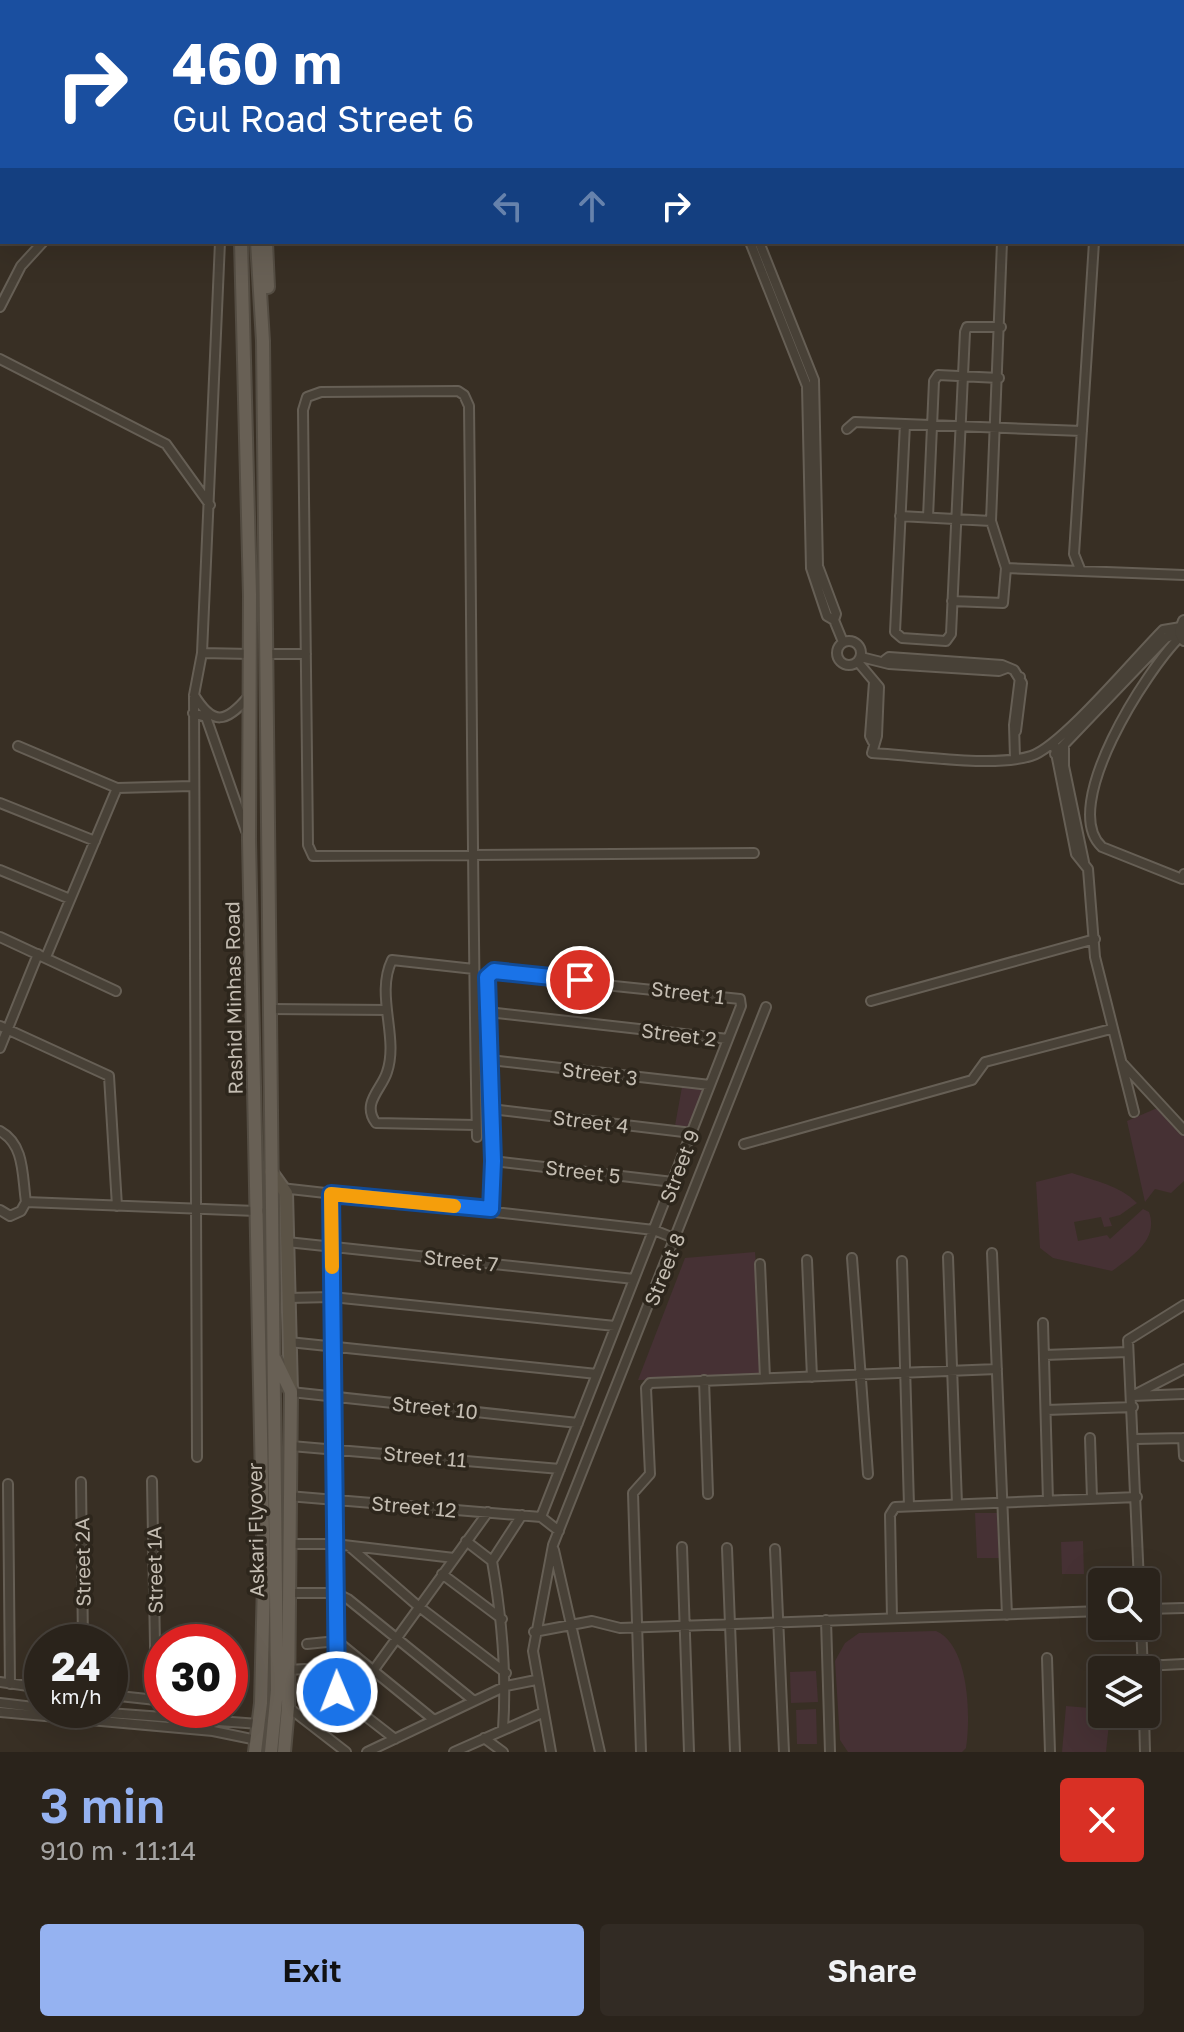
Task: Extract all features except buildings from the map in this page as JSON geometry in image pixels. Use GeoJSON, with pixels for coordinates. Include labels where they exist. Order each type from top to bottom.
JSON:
{"type":"FeatureCollection","features":[{"type":"Feature","properties":{"kind":"main road","name":"Rashid Minhas Road"},"geometry":{"type":"LineString","coordinates":[[241,244],[251,654],[248,697],[249,840],[259,1211],[264,1582],[256,1746]]}},
{"type":"Feature","properties":{"kind":"main road","name":"Rashid Minhas Road"},"geometry":{"type":"LineString","coordinates":[[257,244],[263,341],[273,1356]]}},
{"type":"Feature","properties":{"kind":"main road"},"geometry":{"type":"LineString","coordinates":[[263,341],[269,311],[266,244]]}},
{"type":"Feature","properties":{"kind":"main road"},"geometry":{"type":"LineString","coordinates":[[270,1169],[286,1193],[291,1392],[288,1707],[284,1752]]}},
{"type":"Feature","properties":{"kind":"main road"},"geometry":{"type":"LineString","coordinates":[[260,1283],[265,1277],[270,1231]]}},
{"type":"Feature","properties":{"kind":"main road"},"geometry":{"type":"LineString","coordinates":[[260,1347],[266,1295],[272,1291]]}},
{"type":"Feature","properties":{"kind":"main road"},"geometry":{"type":"LineString","coordinates":[[273,1356],[291,1392]]}},
{"type":"Feature","properties":{"kind":"main road","name":"Askari Flyover"},"geometry":{"type":"LineString","coordinates":[[271,1752],[276,1725],[273,1356]]}},
{"type":"Feature","properties":{"kind":"street"},"geometry":{"type":"LineString","coordinates":[[0,307],[21,266],[41,244]]}},
{"type":"Feature","properties":{"kind":"street"},"geometry":{"type":"LineString","coordinates":[[197,1457],[193,713],[202,653],[211,505],[220,244]]}},
{"type":"Feature","properties":{"kind":"street"},"geometry":{"type":"LineString","coordinates":[[751,244],[781,310]]}},
{"type":"Feature","properties":{"kind":"street"},"geometry":{"type":"LineString","coordinates":[[760,244],[807,386],[811,568],[827,616],[834,620],[843,642],[838,658],[847,665],[860,659],[885,660],[889,664],[999,671],[1007,668],[1020,677],[1017,683],[1015,758]]}},
{"type":"Feature","properties":{"kind":"street"},"geometry":{"type":"LineString","coordinates":[[952,601],[1003,603],[1006,568],[991,521],[1002,244]]}},
{"type":"Feature","properties":{"kind":"street"},"geometry":{"type":"LineString","coordinates":[[1080,569],[1074,554],[1094,244]]}},
{"type":"Feature","properties":{"kind":"street"},"geometry":{"type":"LineString","coordinates":[[905,424],[897,635],[915,639],[949,639],[959,519],[962,376],[967,327],[1001,327]]}},
{"type":"Feature","properties":{"kind":"street"},"geometry":{"type":"LineString","coordinates":[[0,359],[166,444],[211,505]]}},
{"type":"Feature","properties":{"kind":"street"},"geometry":{"type":"LineString","coordinates":[[928,517],[936,376],[999,378]]}},
{"type":"Feature","properties":{"kind":"street"},"geometry":{"type":"LineString","coordinates":[[477,1137],[474,969],[475,853],[469,406],[464,395],[458,391],[321,392],[307,397],[303,410],[308,845],[313,856],[475,853],[754,853]]}},
{"type":"Feature","properties":{"kind":"street"},"geometry":{"type":"LineString","coordinates":[[847,429],[855,422],[1082,431]]}},
{"type":"Feature","properties":{"kind":"street"},"geometry":{"type":"LineString","coordinates":[[900,516],[991,521]]}},
{"type":"Feature","properties":{"kind":"street"},"geometry":{"type":"LineString","coordinates":[[1006,568],[1184,575]]}},
{"type":"Feature","properties":{"kind":"street"},"geometry":{"type":"LineString","coordinates":[[843,642],[859,645],[860,659],[874,682],[870,736],[872,753],[1015,758],[1040,753],[1054,743],[1163,630],[1182,631]]}},
{"type":"Feature","properties":{"kind":"street"},"geometry":{"type":"LineString","coordinates":[[1055,754],[1166,638],[1182,631]]}},
{"type":"Feature","properties":{"kind":"street"},"geometry":{"type":"LineString","coordinates":[[1182,631],[1164,652],[1113,732],[1089,815],[1093,838],[1102,847],[1182,879],[1184,874]]}},
{"type":"Feature","properties":{"kind":"street"},"geometry":{"type":"LineString","coordinates":[[202,653],[251,654]]}},
{"type":"Feature","properties":{"kind":"street"},"geometry":{"type":"LineString","coordinates":[[266,654],[306,654]]}},
{"type":"Feature","properties":{"kind":"street"},"geometry":{"type":"LineString","coordinates":[[194,695],[208,714],[220,718],[230,716],[248,697]]}},
{"type":"Feature","properties":{"kind":"street"},"geometry":{"type":"LineString","coordinates":[[193,713],[206,717],[249,840]]}},
{"type":"Feature","properties":{"kind":"street"},"geometry":{"type":"LineString","coordinates":[[1063,735],[1084,863]]}},
{"type":"Feature","properties":{"kind":"street"},"geometry":{"type":"LineString","coordinates":[[1054,743],[1076,854],[1088,869],[1095,939],[1111,1029],[1134,1112]]}},
{"type":"Feature","properties":{"kind":"street"},"geometry":{"type":"LineString","coordinates":[[18,746],[117,788],[192,786]]}},
{"type":"Feature","properties":{"kind":"street"},"geometry":{"type":"LineString","coordinates":[[0,1048],[4,1028],[70,899],[117,788]]}},
{"type":"Feature","properties":{"kind":"street"},"geometry":{"type":"LineString","coordinates":[[0,803],[95,841]]}},
{"type":"Feature","properties":{"kind":"street"},"geometry":{"type":"LineString","coordinates":[[0,870],[70,899]]}},
{"type":"Feature","properties":{"kind":"street"},"geometry":{"type":"LineString","coordinates":[[0,937],[116,991]]}},
{"type":"Feature","properties":{"kind":"street"},"geometry":{"type":"LineString","coordinates":[[871,1001],[1095,939]]}},
{"type":"Feature","properties":{"kind":"street"},"geometry":{"type":"LineString","coordinates":[[474,969],[392,960],[386,977],[388,1068],[372,1093],[372,1117],[376,1123],[476,1125]]}},
{"type":"Feature","properties":{"kind":"street","name":"Street 1"},"geometry":{"type":"LineString","coordinates":[[488,1012],[489,973],[724,994],[742,1002]]}},
{"type":"Feature","properties":{"kind":"street","name":"Street 9"},"geometry":{"type":"LineString","coordinates":[[541,1517],[742,1002]]}},
{"type":"Feature","properties":{"kind":"street","name":"Street 8"},"geometry":{"type":"LineString","coordinates":[[551,1752],[536,1680],[534,1632],[553,1545],[766,1007]]}},
{"type":"Feature","properties":{"kind":"street"},"geometry":{"type":"LineString","coordinates":[[271,1009],[387,1010]]}},
{"type":"Feature","properties":{"kind":"street"},"geometry":{"type":"LineString","coordinates":[[488,1012],[493,1161],[491,1209]]}},
{"type":"Feature","properties":{"kind":"street","name":"Street 2"},"geometry":{"type":"LineString","coordinates":[[488,1012],[728,1039]]}},
{"type":"Feature","properties":{"kind":"street"},"geometry":{"type":"LineString","coordinates":[[4,1028],[98,1068],[111,1079],[117,1206]]}},
{"type":"Feature","properties":{"kind":"street"},"geometry":{"type":"LineString","coordinates":[[744,1144],[972,1080],[985,1062],[1111,1029]]}},
{"type":"Feature","properties":{"kind":"street","name":"Street 3"},"geometry":{"type":"LineString","coordinates":[[490,1060],[710,1085]]}},
{"type":"Feature","properties":{"kind":"street"},"geometry":{"type":"LineString","coordinates":[[1122,1062],[1184,1130]]}},
{"type":"Feature","properties":{"kind":"street","name":"Street 4"},"geometry":{"type":"LineString","coordinates":[[491,1109],[692,1133]]}},
{"type":"Feature","properties":{"kind":"street"},"geometry":{"type":"LineString","coordinates":[[0,1131],[14,1139],[18,1148],[26,1202],[17,1214],[10,1216],[0,1210]]}},
{"type":"Feature","properties":{"kind":"street","name":"Street 5"},"geometry":{"type":"LineString","coordinates":[[493,1161],[673,1182]]}},
{"type":"Feature","properties":{"kind":"street"},"geometry":{"type":"LineString","coordinates":[[280,1188],[491,1209],[654,1230],[676,1239]]}},
{"type":"Feature","properties":{"kind":"street"},"geometry":{"type":"LineString","coordinates":[[331,1194],[337,1692]]}},
{"type":"Feature","properties":{"kind":"street"},"geometry":{"type":"LineString","coordinates":[[26,1202],[259,1211]]}},
{"type":"Feature","properties":{"kind":"street","name":"Street 7"},"geometry":{"type":"LineString","coordinates":[[287,1242],[634,1279]]}},
{"type":"Feature","properties":{"kind":"street"},"geometry":{"type":"LineString","coordinates":[[992,1253],[1007,1615]]}},
{"type":"Feature","properties":{"kind":"street"},"geometry":{"type":"LineString","coordinates":[[948,1257],[957,1504]]}},
{"type":"Feature","properties":{"kind":"street"},"geometry":{"type":"LineString","coordinates":[[852,1258],[868,1474]]}},
{"type":"Feature","properties":{"kind":"street"},"geometry":{"type":"LineString","coordinates":[[807,1260],[812,1377]]}},
{"type":"Feature","properties":{"kind":"street"},"geometry":{"type":"LineString","coordinates":[[902,1261],[909,1506]]}},
{"type":"Feature","properties":{"kind":"street"},"geometry":{"type":"LineString","coordinates":[[760,1264],[765,1378]]}},
{"type":"Feature","properties":{"kind":"street"},"geometry":{"type":"LineString","coordinates":[[288,1298],[332,1297],[615,1326]]}},
{"type":"Feature","properties":{"kind":"street"},"geometry":{"type":"LineString","coordinates":[[1139,1568],[1128,1340],[1184,1305]]}},
{"type":"Feature","properties":{"kind":"street"},"geometry":{"type":"LineString","coordinates":[[1043,1323],[1048,1501]]}},
{"type":"Feature","properties":{"kind":"street"},"geometry":{"type":"LineString","coordinates":[[289,1342],[333,1344],[597,1374]]}},
{"type":"Feature","properties":{"kind":"street"},"geometry":{"type":"LineString","coordinates":[[1044,1355],[1128,1352]]}},
{"type":"Feature","properties":{"kind":"street"},"geometry":{"type":"LineString","coordinates":[[641,1752],[633,1493],[650,1474],[646,1388],[656,1381],[997,1369]]}},
{"type":"Feature","properties":{"kind":"street"},"geometry":{"type":"LineString","coordinates":[[1132,1396],[1184,1369]]}},
{"type":"Feature","properties":{"kind":"street"},"geometry":{"type":"LineString","coordinates":[[704,1380],[708,1494]]}},
{"type":"Feature","properties":{"kind":"street","name":"Street 10"},"geometry":{"type":"LineString","coordinates":[[291,1392],[578,1423]]}},
{"type":"Feature","properties":{"kind":"street"},"geometry":{"type":"LineString","coordinates":[[1132,1396],[1184,1394]]}},
{"type":"Feature","properties":{"kind":"street"},"geometry":{"type":"LineString","coordinates":[[1046,1410],[1133,1407]]}},
{"type":"Feature","properties":{"kind":"street"},"geometry":{"type":"LineString","coordinates":[[1090,1438],[1092,1498]]}},
{"type":"Feature","properties":{"kind":"street"},"geometry":{"type":"LineString","coordinates":[[1135,1439],[1184,1438],[1184,1456]]}},
{"type":"Feature","properties":{"kind":"street","name":"Street 11"},"geometry":{"type":"LineString","coordinates":[[291,1446],[560,1469]]}},
{"type":"Feature","properties":{"kind":"street","name":"Street 1A"},"geometry":{"type":"LineString","coordinates":[[152,1481],[157,1624]]}},
{"type":"Feature","properties":{"kind":"street","name":"Street 2A"},"geometry":{"type":"LineString","coordinates":[[81,1482],[83,1624]]}},
{"type":"Feature","properties":{"kind":"street"},"geometry":{"type":"LineString","coordinates":[[8,1484],[10,1684]]}},
{"type":"Feature","properties":{"kind":"street","name":"Street 12"},"geometry":{"type":"LineString","coordinates":[[288,1496],[541,1517]]}},
{"type":"Feature","properties":{"kind":"street"},"geometry":{"type":"LineString","coordinates":[[892,1618],[890,1515],[895,1507],[1137,1497]]}},
{"type":"Feature","properties":{"kind":"street"},"geometry":{"type":"LineString","coordinates":[[373,1671],[488,1512]]}},
{"type":"Feature","properties":{"kind":"street"},"geometry":{"type":"LineString","coordinates":[[492,1561],[522,1515]]}},
{"type":"Feature","properties":{"kind":"street"},"geometry":{"type":"LineString","coordinates":[[541,1517],[559,1531]]}},
{"type":"Feature","properties":{"kind":"street"},"geometry":{"type":"LineString","coordinates":[[466,1541],[492,1561],[503,1619],[506,1673],[503,1729]]}},
{"type":"Feature","properties":{"kind":"street"},"geometry":{"type":"LineString","coordinates":[[289,1544],[335,1544],[454,1558]]}},
{"type":"Feature","properties":{"kind":"street"},"geometry":{"type":"LineString","coordinates":[[553,1545],[600,1752]]}},
{"type":"Feature","properties":{"kind":"street"},"geometry":{"type":"LineString","coordinates":[[349,1546],[418,1606],[506,1673]]}},
{"type":"Feature","properties":{"kind":"street"},"geometry":{"type":"LineString","coordinates":[[682,1547],[689,1752]]}},
{"type":"Feature","properties":{"kind":"street"},"geometry":{"type":"LineString","coordinates":[[727,1548],[735,1752]]}},
{"type":"Feature","properties":{"kind":"street"},"geometry":{"type":"LineString","coordinates":[[775,1549],[784,1752]]}},
{"type":"Feature","properties":{"kind":"street"},"geometry":{"type":"LineString","coordinates":[[442,1574],[503,1619]]}},
{"type":"Feature","properties":{"kind":"street"},"geometry":{"type":"LineString","coordinates":[[290,1593],[336,1593],[474,1701]]}},
{"type":"Feature","properties":{"kind":"street"},"geometry":{"type":"LineString","coordinates":[[1160,1609],[1184,1608]]}},
{"type":"Feature","properties":{"kind":"street"},"geometry":{"type":"LineString","coordinates":[[534,1632],[592,1621],[620,1628],[1088,1612]]}},
{"type":"Feature","properties":{"kind":"street"},"geometry":{"type":"LineString","coordinates":[[826,1620],[830,1752]]}},
{"type":"Feature","properties":{"kind":"street"},"geometry":{"type":"LineString","coordinates":[[307,1644],[337,1641],[434,1720]]}},
{"type":"Feature","properties":{"kind":"street"},"geometry":{"type":"LineString","coordinates":[[1047,1658],[1050,1752]]}},
{"type":"Feature","properties":{"kind":"street"},"geometry":{"type":"LineString","coordinates":[[1160,1666],[1184,1664]]}},
{"type":"Feature","properties":{"kind":"street"},"geometry":{"type":"LineString","coordinates":[[288,1670],[305,1669],[395,1739]]}},
{"type":"Feature","properties":{"kind":"street"},"geometry":{"type":"LineString","coordinates":[[367,1752],[506,1686],[536,1680]]}},
{"type":"Feature","properties":{"kind":"street"},"geometry":{"type":"LineString","coordinates":[[0,1682],[24,1686]]}},
{"type":"Feature","properties":{"kind":"street"},"geometry":{"type":"LineString","coordinates":[[0,1703],[24,1706]]}},
{"type":"Feature","properties":{"kind":"street"},"geometry":{"type":"LineString","coordinates":[[288,1707],[346,1752]]}},
{"type":"Feature","properties":{"kind":"street"},"geometry":{"type":"LineString","coordinates":[[0,1712],[144,1718]]}},
{"type":"Feature","properties":{"kind":"street"},"geometry":{"type":"LineString","coordinates":[[454,1752],[542,1713]]}},
{"type":"Feature","properties":{"kind":"street"},"geometry":{"type":"LineString","coordinates":[[248,1723],[259,1724]]}},
{"type":"Feature","properties":{"kind":"street"},"geometry":{"type":"LineString","coordinates":[[205,1728],[256,1746]]}},
{"type":"Feature","properties":{"kind":"street"},"geometry":{"type":"LineString","coordinates":[[1144,1728],[1145,1752]]}},
{"type":"Feature","properties":{"kind":"street"},"geometry":{"type":"LineString","coordinates":[[484,1738],[503,1752]]}},
{"type":"Feature","properties":{"kind":"shaded area"},"geometry":{"type":"Polygon","coordinates":[[[682,1087],[707,1090],[692,1133],[674,1131],[682,1087]]]}},
{"type":"Feature","properties":{"kind":"shaded area"},"geometry":{"type":"Polygon","coordinates":[[[1155,1109],[1163,1109],[1184,1135],[1184,1181],[1171,1193],[1155,1189],[1145,1202],[1127,1121],[1155,1109]]]}},
{"type":"Feature","properties":{"kind":"shaded area"},"geometry":{"type":"Polygon","coordinates":[[[1072,1173],[1115,1188],[1137,1203],[1120,1215],[1109,1218],[1112,1226],[1104,1227],[1101,1217],[1074,1222],[1078,1241],[1107,1235],[1110,1239],[1143,1209],[1149,1212],[1151,1222],[1147,1239],[1112,1271],[1053,1258],[1040,1248],[1036,1182],[1072,1173]]]}},
{"type":"Feature","properties":{"kind":"shaded area"},"geometry":{"type":"Polygon","coordinates":[[[755,1252],[765,1378],[638,1380],[685,1258],[755,1252]]]}},
{"type":"Feature","properties":{"kind":"shaded area"},"geometry":{"type":"Polygon","coordinates":[[[975,1513],[997,1513],[999,1558],[977,1558],[975,1513]]]}},
{"type":"Feature","properties":{"kind":"shaded area"},"geometry":{"type":"Polygon","coordinates":[[[1083,1541],[1084,1574],[1062,1574],[1061,1542],[1083,1541]]]}},
{"type":"Feature","properties":{"kind":"shaded area"},"geometry":{"type":"Polygon","coordinates":[[[936,1631],[947,1639],[961,1666],[967,1701],[966,1748],[962,1752],[848,1752],[840,1740],[835,1661],[845,1643],[859,1633],[936,1631]]]}},
{"type":"Feature","properties":{"kind":"shaded area"},"geometry":{"type":"Polygon","coordinates":[[[816,1671],[818,1702],[791,1703],[790,1672],[816,1671]]]}},
{"type":"Feature","properties":{"kind":"shaded area"},"geometry":{"type":"Polygon","coordinates":[[[1066,1706],[1088,1708],[1088,1728],[1109,1728],[1106,1752],[1062,1752],[1066,1706]]]}},
{"type":"Feature","properties":{"kind":"shaded area"},"geometry":{"type":"Polygon","coordinates":[[[816,1709],[817,1744],[797,1744],[796,1710],[816,1709]]]}},
{"type":"Feature","properties":{"kind":"slow traffic"},"geometry":{"type":"LineString","coordinates":[[332,1267],[331,1194],[454,1206]]}},
{"type":"Feature","properties":{"kind":"route"},"geometry":{"type":"LineString","coordinates":[[337,1692],[331,1194],[491,1209],[493,1161],[487,977],[494,971],[580,980]]}}]}
